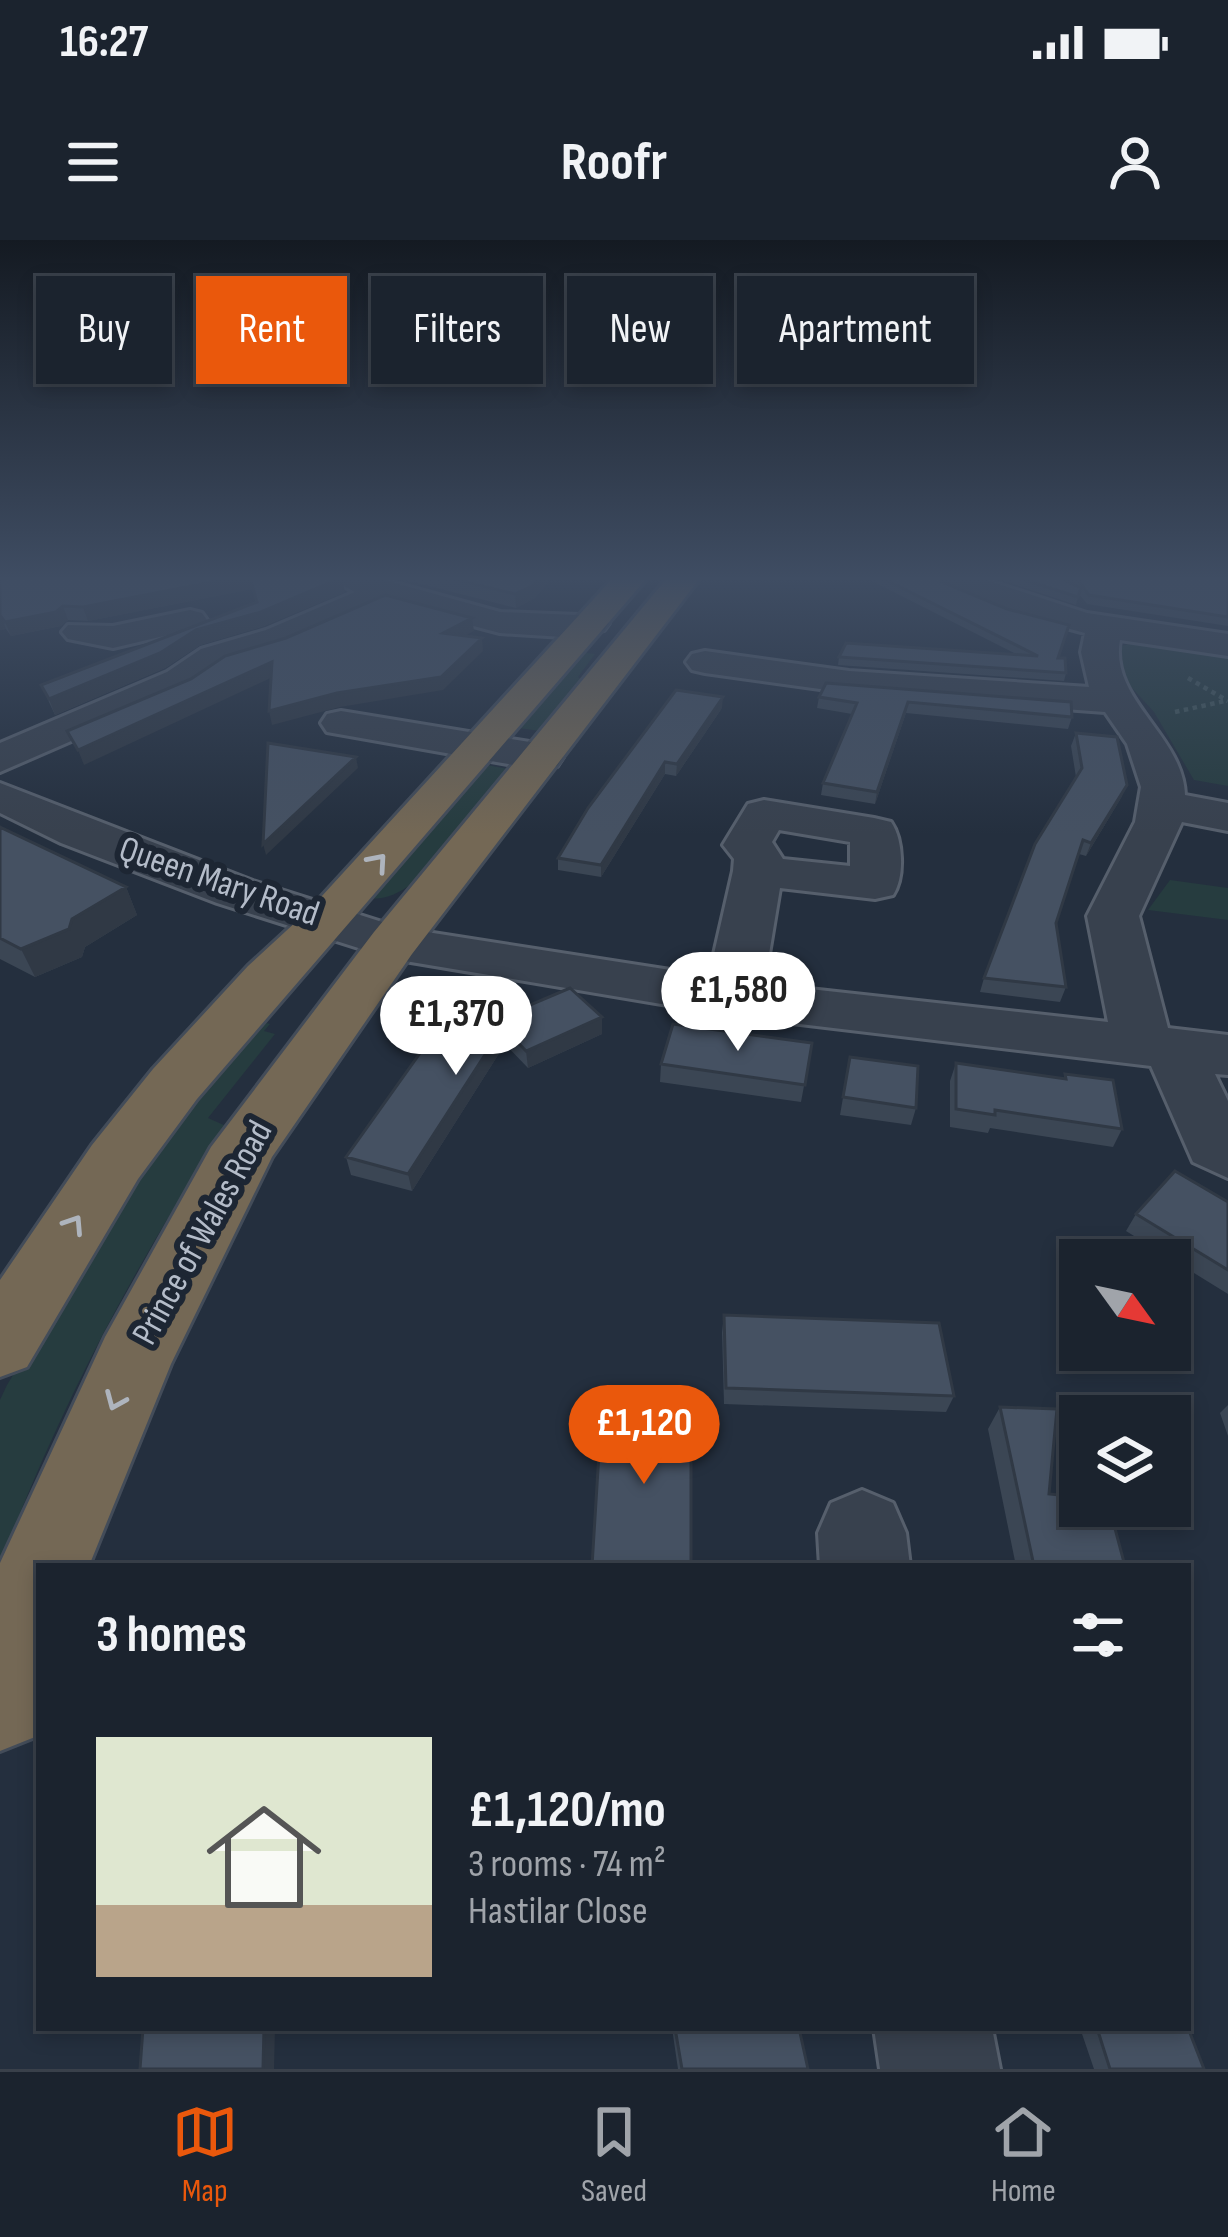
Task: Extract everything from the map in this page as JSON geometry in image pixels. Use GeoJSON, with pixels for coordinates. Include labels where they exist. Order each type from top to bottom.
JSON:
{"type":"FeatureCollection","features":[{"type":"Feature","properties":{"kind":"highway","name":"Prince of Wales Road"},"geometry":{"type":"LineString","coordinates":[[45,1563],[133,1360],[361,931],[480,746],[555,663]]}},
{"type":"Feature","properties":{"kind":"highway","name":"Prince of Wales Road"},"geometry":{"type":"LineString","coordinates":[[0,1344],[103,1181],[175,1084],[268,978],[361,931],[542,757],[616,663]]}},
{"type":"Feature","properties":{"kind":"highway"},"geometry":{"type":"LineString","coordinates":[[0,1702],[36,1588]]}},
{"type":"Feature","properties":{"kind":"street"},"geometry":{"type":"LineString","coordinates":[[0,758],[180,680],[205,663]]}},
{"type":"Feature","properties":{"kind":"street"},"geometry":{"type":"LineString","coordinates":[[726,663],[850,682],[1117,701]]}},
{"type":"Feature","properties":{"kind":"street"},"geometry":{"type":"LineString","coordinates":[[1098,663],[1117,701],[1156,752],[1164,805],[1154,837],[1118,895],[1113,916],[1182,1051],[1216,1145],[1228,1154]]}},
{"type":"Feature","properties":{"kind":"street"},"geometry":{"type":"LineString","coordinates":[[340,723],[542,757]]}},
{"type":"Feature","properties":{"kind":"street","name":"Queen Mary Road"},"geometry":{"type":"LineString","coordinates":[[0,796],[78,833],[216,885],[361,931],[733,998],[1182,1051]]}},
{"type":"Feature","properties":{"kind":"street"},"geometry":{"type":"LineString","coordinates":[[1164,805],[1228,817]]}},
{"type":"Feature","properties":{"kind":"street"},"geometry":{"type":"LineString","coordinates":[[733,998],[758,871]]}},
{"type":"Feature","properties":{"kind":"street"},"geometry":{"type":"LineString","coordinates":[[934,2031],[940,2069]]}},
{"type":"Feature","properties":{"kind":"green space"},"geometry":{"type":"Polygon","coordinates":[[[570,663],[588,663],[578,677],[586,684],[547,732],[512,727],[570,663]]]}},
{"type":"Feature","properties":{"kind":"green space"},"geometry":{"type":"Polygon","coordinates":[[[1122,663],[1228,663],[1228,786],[1194,780],[1154,712],[1123,678],[1122,663]]]}},
{"type":"Feature","properties":{"kind":"green space"},"geometry":{"type":"Polygon","coordinates":[[[481,764],[514,770],[426,873],[385,898],[366,897],[481,764]]]}},
{"type":"Feature","properties":{"kind":"green space"},"geometry":{"type":"Polygon","coordinates":[[[1170,880],[1228,888],[1228,920],[1148,910],[1170,880]]]}},
{"type":"Feature","properties":{"kind":"green space"},"geometry":{"type":"Polygon","coordinates":[[[255,1020],[270,1024],[264,1031],[275,1034],[208,1118],[226,1126],[160,1231],[101,1339],[47,1449],[0,1564],[0,1400],[7,1385],[146,1155],[255,1020]]]}},
{"type":"Feature","properties":{"kind":"building"},"geometry":{"type":"Polygon","coordinates":[[[97,663],[135,663],[49,699],[41,685],[97,663]]]}},
{"type":"Feature","properties":{"kind":"building"},"geometry":{"type":"Polygon","coordinates":[[[214,663],[269,663],[78,750],[67,731],[191,679],[214,663]]]}},
{"type":"Feature","properties":{"kind":"building"},"geometry":{"type":"Polygon","coordinates":[[[272,663],[455,663],[441,677],[337,693],[269,711],[272,663]]]}},
{"type":"Feature","properties":{"kind":"building"},"geometry":{"type":"Polygon","coordinates":[[[929,663],[1065,663],[1066,673],[929,663]]]}},
{"type":"Feature","properties":{"kind":"building"},"geometry":{"type":"Polygon","coordinates":[[[826,683],[1071,702],[1072,717],[908,702],[877,792],[823,783],[857,703],[819,697],[826,683]]]}},
{"type":"Feature","properties":{"kind":"building"},"geometry":{"type":"Polygon","coordinates":[[[676,690],[723,697],[677,764],[665,762],[601,865],[558,858],[588,808],[676,690]]]}},
{"type":"Feature","properties":{"kind":"building"},"geometry":{"type":"Polygon","coordinates":[[[1076,733],[1117,737],[1127,785],[1091,843],[1083,840],[1056,923],[1066,987],[984,978],[1035,844],[1082,768],[1076,733]]]}},
{"type":"Feature","properties":{"kind":"building"},"geometry":{"type":"Polygon","coordinates":[[[268,743],[356,757],[263,844],[268,743]]]}},
{"type":"Feature","properties":{"kind":"building"},"geometry":{"type":"Polygon","coordinates":[[[0,827],[126,887],[72,919],[69,929],[21,949],[0,938],[0,827]]]}},
{"type":"Feature","properties":{"kind":"building"},"geometry":{"type":"Polygon","coordinates":[[[570,988],[602,1017],[526,1051],[503,1027],[408,1174],[346,1157],[433,1035],[450,1039],[570,988]]]}},
{"type":"Feature","properties":{"kind":"building"},"geometry":{"type":"Polygon","coordinates":[[[673,1024],[812,1043],[805,1085],[661,1064],[673,1024]]]}},
{"type":"Feature","properties":{"kind":"building"},"geometry":{"type":"Polygon","coordinates":[[[850,1057],[918,1066],[916,1108],[843,1097],[850,1057]]]}},
{"type":"Feature","properties":{"kind":"building"},"geometry":{"type":"Polygon","coordinates":[[[956,1063],[1066,1079],[1065,1074],[1113,1080],[1122,1129],[995,1110],[995,1115],[956,1109],[956,1063]]]}},
{"type":"Feature","properties":{"kind":"building"},"geometry":{"type":"Polygon","coordinates":[[[1175,1171],[1228,1202],[1228,1270],[1191,1247],[1191,1239],[1177,1239],[1136,1214],[1175,1171]]]}},
{"type":"Feature","properties":{"kind":"building"},"geometry":{"type":"Polygon","coordinates":[[[724,1315],[939,1323],[954,1396],[726,1388],[724,1315]]]}},
{"type":"Feature","properties":{"kind":"building"},"geometry":{"type":"Polygon","coordinates":[[[602,1404],[691,1407],[691,1563],[592,1563],[602,1404]]]}},
{"type":"Feature","properties":{"kind":"building"},"geometry":{"type":"Polygon","coordinates":[[[1000,1407],[1057,1409],[1049,1494],[1059,1495],[1059,1527],[1115,1527],[1124,1563],[1033,1563],[1000,1407]]]}},
{"type":"Feature","properties":{"kind":"building"},"geometry":{"type":"Polygon","coordinates":[[[143,2031],[264,2031],[263,2069],[140,2069],[143,2031]]]}},
{"type":"Feature","properties":{"kind":"building"},"geometry":{"type":"Polygon","coordinates":[[[676,2031],[800,2031],[808,2069],[682,2069],[676,2031]]]}},
{"type":"Feature","properties":{"kind":"building"},"geometry":{"type":"Polygon","coordinates":[[[1098,2031],[1189,2031],[1204,2069],[1110,2069],[1098,2031]]]}}]}
